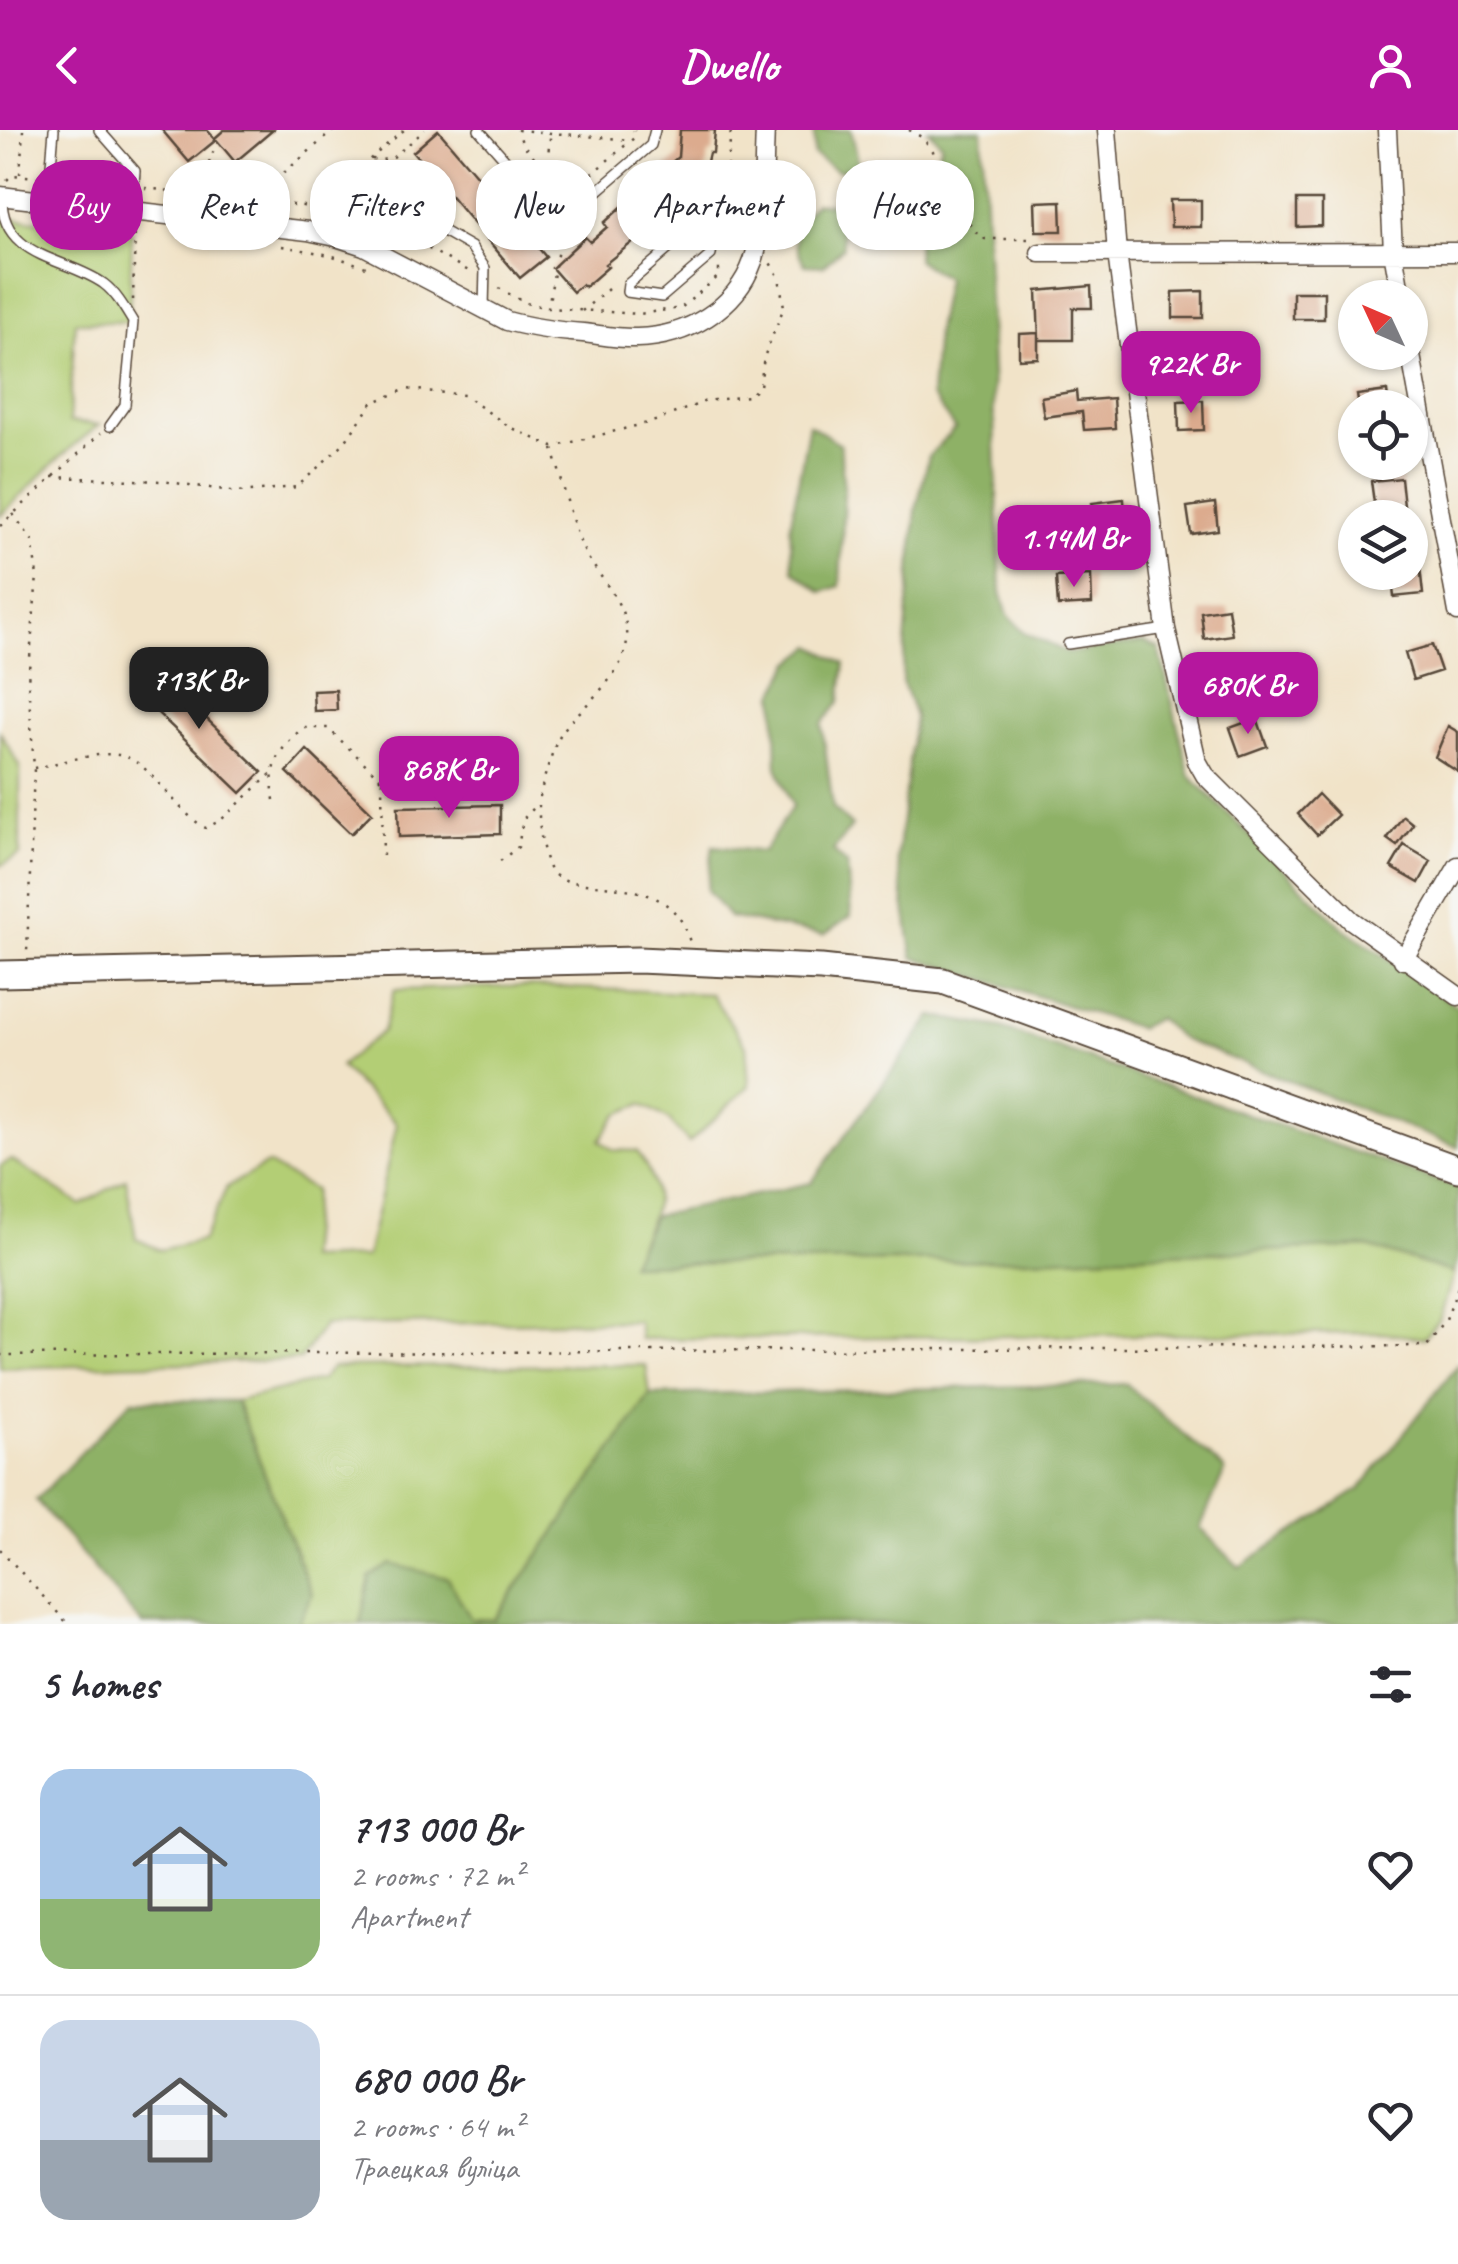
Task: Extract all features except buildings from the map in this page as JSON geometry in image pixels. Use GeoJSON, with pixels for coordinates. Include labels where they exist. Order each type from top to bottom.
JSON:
{"type":"FeatureCollection","features":[{"type":"Feature","properties":{"kind":"main road"},"geometry":{"type":"LineString","coordinates":[[13,974],[619,961],[821,968],[943,980],[1458,1169]]}},
{"type":"Feature","properties":{"kind":"street"},"geometry":{"type":"LineString","coordinates":[[763,160],[765,130]]}},
{"type":"Feature","properties":{"kind":"street"},"geometry":{"type":"LineString","coordinates":[[1107,130],[1118,253],[1166,629],[1197,761],[1205,775],[1351,920],[1458,996]]}},
{"type":"Feature","properties":{"kind":"street"},"geometry":{"type":"LineString","coordinates":[[1387,130],[1398,280]]}},
{"type":"Feature","properties":{"kind":"street"},"geometry":{"type":"LineString","coordinates":[[1,196],[30,199]]}},
{"type":"Feature","properties":{"kind":"street"},"geometry":{"type":"LineString","coordinates":[[143,219],[308,230],[364,246],[483,310],[532,328],[638,338],[676,332],[701,322],[722,307],[753,263],[756,250]]}},
{"type":"Feature","properties":{"kind":"street"},"geometry":{"type":"LineString","coordinates":[[1040,253],[1458,252]]}},
{"type":"Feature","properties":{"kind":"street"},"geometry":{"type":"LineString","coordinates":[[1414,370],[1458,612]]}},
{"type":"Feature","properties":{"kind":"street"},"geometry":{"type":"LineString","coordinates":[[1403,960],[1458,866]]}},
{"type":"Feature","properties":{"kind":"lane"},"geometry":{"type":"LineString","coordinates":[[51,160],[54,130]]}},
{"type":"Feature","properties":{"kind":"lane"},"geometry":{"type":"LineString","coordinates":[[99,130],[125,160]]}},
{"type":"Feature","properties":{"kind":"lane"},"geometry":{"type":"LineString","coordinates":[[479,130],[502,160]]}},
{"type":"Feature","properties":{"kind":"lane"},"geometry":{"type":"LineString","coordinates":[[597,191],[651,145],[655,130]]}},
{"type":"Feature","properties":{"kind":"lane"},"geometry":{"type":"LineString","coordinates":[[1,196],[0,212],[8,231],[30,250],[104,283],[133,322],[125,405],[110,426]]}},
{"type":"Feature","properties":{"kind":"lane"},"geometry":{"type":"LineString","coordinates":[[715,208],[711,255],[662,296],[627,292],[628,284],[715,208]]}},
{"type":"Feature","properties":{"kind":"lane"},"geometry":{"type":"LineString","coordinates":[[456,236],[479,256],[486,281],[483,310]]}},
{"type":"Feature","properties":{"kind":"lane"},"geometry":{"type":"LineString","coordinates":[[1068,644],[1166,629]]}},
{"type":"Feature","properties":{"kind":"path"},"geometry":{"type":"LineString","coordinates":[[20,176],[24,130]]}},
{"type":"Feature","properties":{"kind":"path"},"geometry":{"type":"LineString","coordinates":[[290,167],[334,130]]}},
{"type":"Feature","properties":{"kind":"path"},"geometry":{"type":"LineString","coordinates":[[370,159],[404,130]]}},
{"type":"Feature","properties":{"kind":"path"},"geometry":{"type":"LineString","coordinates":[[370,159],[390,160],[425,130]]}},
{"type":"Feature","properties":{"kind":"path"},"geometry":{"type":"LineString","coordinates":[[536,160],[522,144],[518,130],[632,140]]}},
{"type":"Feature","properties":{"kind":"path"},"geometry":{"type":"LineString","coordinates":[[618,138],[619,130]]}},
{"type":"Feature","properties":{"kind":"path"},"geometry":{"type":"LineString","coordinates":[[597,169],[632,140],[634,130]]}},
{"type":"Feature","properties":{"kind":"path"},"geometry":{"type":"LineString","coordinates":[[908,130],[933,151],[942,189],[978,235],[984,240],[1035,239],[1040,253]]}},
{"type":"Feature","properties":{"kind":"path"},"geometry":{"type":"LineString","coordinates":[[549,160],[551,131]]}},
{"type":"Feature","properties":{"kind":"path"},"geometry":{"type":"LineString","coordinates":[[210,160],[216,144]]}},
{"type":"Feature","properties":{"kind":"path"},"geometry":{"type":"LineString","coordinates":[[290,247],[368,268]]}},
{"type":"Feature","properties":{"kind":"path"},"geometry":{"type":"LineString","coordinates":[[133,322],[135,250]]}},
{"type":"Feature","properties":{"kind":"path"},"geometry":{"type":"LineString","coordinates":[[548,308],[559,250]]}},
{"type":"Feature","properties":{"kind":"path"},"geometry":{"type":"LineString","coordinates":[[52,476],[162,481],[238,492],[297,487],[345,442],[372,404],[406,389],[464,395],[508,426],[553,448],[655,421],[706,402],[749,396],[760,386],[764,356],[784,307],[779,277],[763,250]]}},
{"type":"Feature","properties":{"kind":"path"},"geometry":{"type":"LineString","coordinates":[[767,268],[769,260]]}},
{"type":"Feature","properties":{"kind":"path"},"geometry":{"type":"LineString","coordinates":[[0,526],[110,426]]}},
{"type":"Feature","properties":{"kind":"path"},"geometry":{"type":"LineString","coordinates":[[500,861],[518,847],[523,819],[538,803],[559,736],[619,666],[628,638],[616,599],[585,554],[553,448]]}},
{"type":"Feature","properties":{"kind":"path"},"geometry":{"type":"LineString","coordinates":[[13,514],[32,540],[37,576],[28,681],[34,768],[13,974]]}},
{"type":"Feature","properties":{"kind":"path"},"geometry":{"type":"LineString","coordinates":[[274,800],[270,774],[276,755],[302,728],[328,728],[382,780],[476,780]]}},
{"type":"Feature","properties":{"kind":"path"},"geometry":{"type":"LineString","coordinates":[[34,768],[117,754],[136,761],[189,820],[206,828],[221,820],[270,774]]}},
{"type":"Feature","properties":{"kind":"path"},"geometry":{"type":"LineString","coordinates":[[382,780],[383,864]]}},
{"type":"Feature","properties":{"kind":"path"},"geometry":{"type":"LineString","coordinates":[[538,803],[548,866],[555,876],[633,888],[674,908],[687,929],[695,963]]}},
{"type":"Feature","properties":{"kind":"path"},"geometry":{"type":"LineString","coordinates":[[0,1355],[1427,1346],[1446,1320],[1458,1287]]}},
{"type":"Feature","properties":{"kind":"path"},"geometry":{"type":"LineString","coordinates":[[0,1549],[68,1624]]}},
{"type":"Feature","properties":{"kind":"green space"},"geometry":{"type":"Polygon","coordinates":[[[814,130],[851,130],[858,160],[836,160],[836,170],[814,155],[814,130]]]}},
{"type":"Feature","properties":{"kind":"green space"},"geometry":{"type":"Polygon","coordinates":[[[928,130],[982,130],[1001,592],[1008,615],[1025,633],[1068,653],[1144,642],[1159,649],[1190,776],[1341,926],[1458,1007],[1458,1147],[1181,1039],[1158,1018],[1139,1028],[913,957],[897,858],[915,716],[902,681],[916,510],[929,456],[955,428],[931,396],[936,331],[946,278],[917,260],[917,250],[974,250],[974,160],[935,160],[942,144],[928,130]]]}},
{"type":"Feature","properties":{"kind":"green space"},"geometry":{"type":"Polygon","coordinates":[[[816,203],[833,204],[836,250],[840,250],[823,266],[805,265],[798,250],[816,250],[816,203]]]}},
{"type":"Feature","properties":{"kind":"green space"},"geometry":{"type":"Polygon","coordinates":[[[0,217],[30,220],[30,250],[131,250],[129,322],[75,322],[69,422],[99,425],[0,516],[0,217]]]}},
{"type":"Feature","properties":{"kind":"green space"},"geometry":{"type":"Polygon","coordinates":[[[809,424],[840,444],[844,491],[840,586],[822,592],[793,570],[790,527],[809,424]]]}},
{"type":"Feature","properties":{"kind":"green space"},"geometry":{"type":"Polygon","coordinates":[[[813,646],[845,664],[840,701],[822,724],[833,808],[852,826],[833,851],[847,864],[851,916],[824,935],[729,917],[707,890],[713,846],[763,852],[793,806],[777,767],[775,694],[791,663],[813,646]]]}},
{"type":"Feature","properties":{"kind":"green space"},"geometry":{"type":"Polygon","coordinates":[[[0,732],[20,766],[20,855],[0,866],[0,732]]]}},
{"type":"Feature","properties":{"kind":"green space"},"geometry":{"type":"Polygon","coordinates":[[[528,986],[711,994],[746,1046],[749,1086],[689,1143],[668,1119],[642,1104],[618,1114],[600,1140],[613,1150],[637,1151],[653,1184],[654,1208],[631,1264],[997,1260],[1368,1247],[1454,1273],[1440,1318],[1424,1338],[1381,1333],[640,1339],[638,1321],[324,1325],[300,1360],[0,1368],[0,1166],[12,1160],[81,1205],[126,1179],[136,1239],[160,1250],[203,1240],[227,1187],[267,1164],[314,1190],[307,1259],[366,1257],[397,1124],[340,1066],[383,1031],[394,990],[528,986]]]}},
{"type":"Feature","properties":{"kind":"green space"},"geometry":{"type":"Polygon","coordinates":[[[932,1016],[1001,1028],[1458,1188],[1458,1258],[1454,1273],[1368,1247],[997,1260],[630,1264],[654,1216],[811,1183],[932,1016]]]}},
{"type":"Feature","properties":{"kind":"green space"},"geometry":{"type":"Polygon","coordinates":[[[646,1365],[650,1395],[494,1620],[471,1619],[370,1577],[360,1624],[298,1624],[312,1594],[236,1401],[321,1380],[332,1367],[646,1365]]]}},
{"type":"Feature","properties":{"kind":"green space"},"geometry":{"type":"Polygon","coordinates":[[[1458,1365],[1458,1624],[360,1624],[370,1577],[391,1564],[448,1578],[471,1619],[494,1620],[650,1395],[1126,1384],[1225,1470],[1200,1528],[1239,1567],[1360,1489],[1458,1365]]]}},
{"type":"Feature","properties":{"kind":"green space"},"geometry":{"type":"Polygon","coordinates":[[[132,1400],[236,1401],[312,1595],[298,1624],[142,1624],[36,1500],[132,1400]]]}}]}
